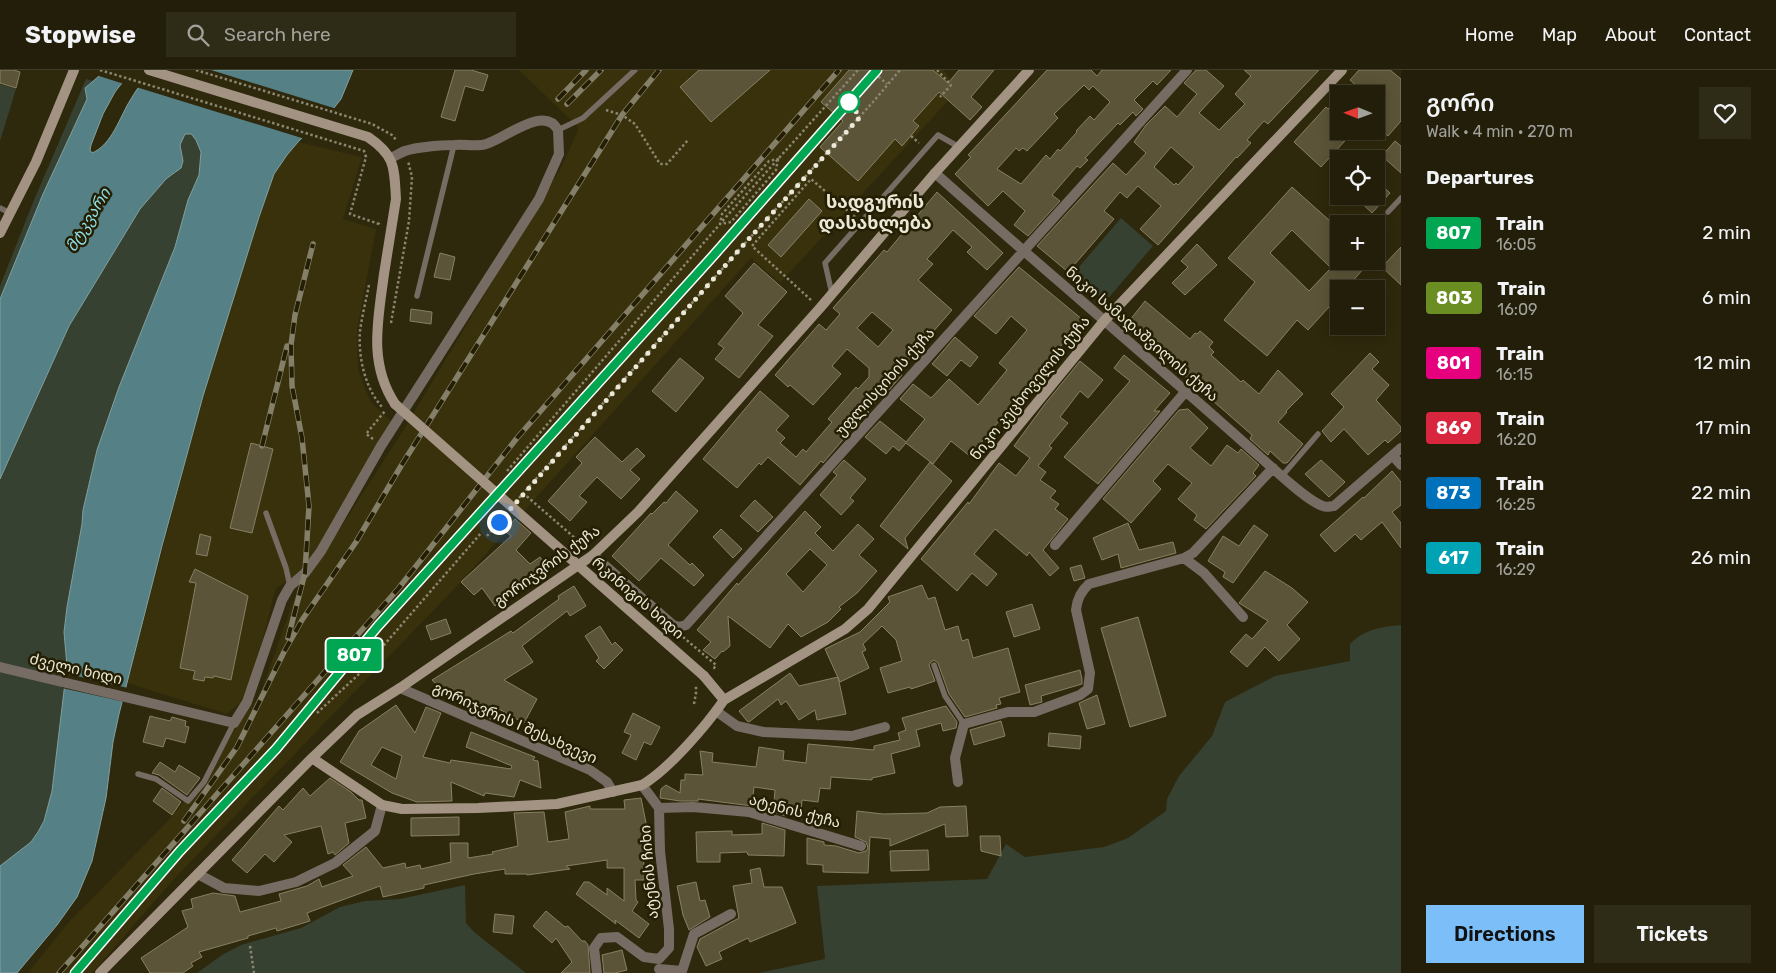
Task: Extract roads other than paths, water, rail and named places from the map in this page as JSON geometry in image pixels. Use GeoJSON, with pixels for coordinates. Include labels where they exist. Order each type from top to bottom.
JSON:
{"type":"FeatureCollection","features":[{"type":"Feature","properties":{"kind":"main road"},"geometry":{"type":"LineString","coordinates":[[0,233],[36,162],[74,70]]}},
{"type":"Feature","properties":{"kind":"main road"},"geometry":{"type":"LineString","coordinates":[[149,70],[368,138],[380,145],[391,158]]}},
{"type":"Feature","properties":{"kind":"main road","name":"გორიჯვრის ქუჩა"},"geometry":{"type":"LineString","coordinates":[[100,973],[312,758],[357,715],[400,688],[593,555],[638,512],[820,308],[935,173],[1029,70]]}},
{"type":"Feature","properties":{"kind":"main road","name":"ნიკო კეცხოველის ქუჩა"},"geometry":{"type":"LineString","coordinates":[[312,758],[382,805],[402,809],[557,804],[642,785],[654,778],[673,760],[724,700],[845,629],[868,609],[1104,321],[1342,70]]}},
{"type":"Feature","properties":{"kind":"main road","name":"რკინიგის ხიდი"},"geometry":{"type":"LineString","coordinates":[[391,158],[396,199],[376,330],[379,368],[390,396],[395,404],[704,676],[724,700]]}},
{"type":"Feature","properties":{"kind":"street","name":"უფლისციხის ქუჩა"},"geometry":{"type":"LineString","coordinates":[[593,555],[673,624],[680,627],[686,625],[1187,70]]}},
{"type":"Feature","properties":{"kind":"street"},"geometry":{"type":"LineString","coordinates":[[234,723],[247,702],[282,600],[290,586],[305,573],[321,551],[381,446],[538,199],[559,154],[558,130],[551,122],[530,122],[506,136],[484,145],[454,145],[405,151],[391,158]]}},
{"type":"Feature","properties":{"kind":"street","name":"ნიკო სამადაშვილის ქუჩა"},"geometry":{"type":"LineString","coordinates":[[935,173],[1282,476],[1316,503],[1325,507],[1334,506],[1397,452]]}},
{"type":"Feature","properties":{"kind":"street"},"geometry":{"type":"LineString","coordinates":[[1055,545],[1186,391]]}},
{"type":"Feature","properties":{"kind":"street"},"geometry":{"type":"LineString","coordinates":[[1397,452],[1401,465]]}},
{"type":"Feature","properties":{"kind":"street"},"geometry":{"type":"LineString","coordinates":[[958,782],[955,758],[964,724],[1008,712],[1034,712],[1080,695],[1088,689],[1090,673],[1076,610],[1077,600],[1083,589],[1089,584],[1184,558],[1201,547],[1273,468]]}},
{"type":"Feature","properties":{"kind":"street"},"geometry":{"type":"LineString","coordinates":[[1184,558],[1204,573],[1243,617]]}},
{"type":"Feature","properties":{"kind":"street","name":"ძველი ხიდი"},"geometry":{"type":"LineString","coordinates":[[0,667],[234,723]]}},
{"type":"Feature","properties":{"kind":"street","name":"გორიჯვრის I შესახვევი"},"geometry":{"type":"LineString","coordinates":[[400,688],[590,770],[607,782],[613,792]]}},
{"type":"Feature","properties":{"kind":"street"},"geometry":{"type":"LineString","coordinates":[[716,711],[737,726],[764,732],[852,736],[884,727]]}},
{"type":"Feature","properties":{"kind":"street","name":"ატენის ჩიხი"},"geometry":{"type":"LineString","coordinates":[[642,785],[659,808],[660,851],[669,929],[669,948],[659,967]]}},
{"type":"Feature","properties":{"kind":"street"},"geometry":{"type":"LineString","coordinates":[[198,874],[224,888],[259,890],[296,882],[335,863],[375,831],[382,805]]}},
{"type":"Feature","properties":{"kind":"street","name":"ატენის ქუჩა"},"geometry":{"type":"LineString","coordinates":[[659,808],[693,807],[749,812],[861,846]]}},
{"type":"Feature","properties":{"kind":"street"},"geometry":{"type":"LineString","coordinates":[[597,973],[594,948],[601,938],[616,937],[659,967],[682,971],[694,934],[731,914]]}},
{"type":"Feature","properties":{"kind":"lane"},"geometry":{"type":"LineString","coordinates":[[558,130],[583,118],[635,70]]}},
{"type":"Feature","properties":{"kind":"lane"},"geometry":{"type":"LineString","coordinates":[[832,294],[825,263],[938,136],[959,147]]}},
{"type":"Feature","properties":{"kind":"lane"},"geometry":{"type":"LineString","coordinates":[[418,296],[454,145]]}},
{"type":"Feature","properties":{"kind":"lane"},"geometry":{"type":"LineString","coordinates":[[1388,212],[1401,198]]}},
{"type":"Feature","properties":{"kind":"lane"},"geometry":{"type":"LineString","coordinates":[[0,208],[10,213]]}},
{"type":"Feature","properties":{"kind":"lane"},"geometry":{"type":"LineString","coordinates":[[1282,476],[1318,434]]}},
{"type":"Feature","properties":{"kind":"lane"},"geometry":{"type":"LineString","coordinates":[[266,513],[286,568],[290,586]]}},
{"type":"Feature","properties":{"kind":"lane"},"geometry":{"type":"LineString","coordinates":[[934,665],[945,696],[964,724]]}},
{"type":"Feature","properties":{"kind":"lane"},"geometry":{"type":"LineString","coordinates":[[138,774],[156,779],[188,801],[204,782],[234,723]]}},
{"type":"Feature","properties":{"kind":"water","name":"მტკვარი"},"geometry":{"type":"Polygon","coordinates":[[[106,70],[129,74],[115,92],[103,114],[91,145],[90,150],[92,153],[105,144],[133,95],[152,70],[353,70],[341,99],[330,113],[298,142],[274,174],[259,217],[203,396],[162,546],[119,714],[113,742],[106,798],[92,861],[77,897],[57,925],[17,973],[0,973],[0,866],[31,842],[38,832],[44,821],[52,791],[67,666],[64,632],[67,607],[83,510],[97,450],[119,387],[175,247],[188,200],[199,175],[201,152],[191,134],[185,134],[180,145],[183,161],[181,168],[166,179],[140,209],[69,326],[0,479],[0,299],[43,194],[87,99],[85,88],[106,70]]]}},
{"type":"Feature","properties":{"kind":"railway"},"geometry":{"type":"LineString","coordinates":[[558,99],[586,70]]}},
{"type":"Feature","properties":{"kind":"railway"},"geometry":{"type":"LineString","coordinates":[[567,104],[601,70]]}},
{"type":"Feature","properties":{"kind":"railway"},"geometry":{"type":"LineString","coordinates":[[184,821],[237,747],[302,620],[356,542],[401,466],[622,115],[659,70]]}},
{"type":"Feature","properties":{"kind":"railway"},"geometry":{"type":"LineString","coordinates":[[59,973],[398,589],[517,438],[839,70]]}},
{"type":"Feature","properties":{"kind":"railway"},"geometry":{"type":"LineString","coordinates":[[75,973],[180,851],[276,749],[378,626],[713,256],[877,70]]}},
{"type":"Feature","properties":{"kind":"railway"},"geometry":{"type":"LineString","coordinates":[[288,638],[305,573],[309,506],[302,438],[292,386],[291,345],[295,315],[313,244]]}},
{"type":"Feature","properties":{"kind":"railway"},"geometry":{"type":"LineString","coordinates":[[262,446],[287,346]]}},
{"type":"Feature","properties":{"kind":"train","name":"807"},"geometry":{"type":"LineString","coordinates":[[75,973],[180,851],[276,749],[378,626],[713,256],[877,70]]}},
{"type":"Feature","properties":{"kind":"district","name":"სადგურის დასახლება"},"geometry":{"type":"Point","coordinates":[875,212]}}]}
